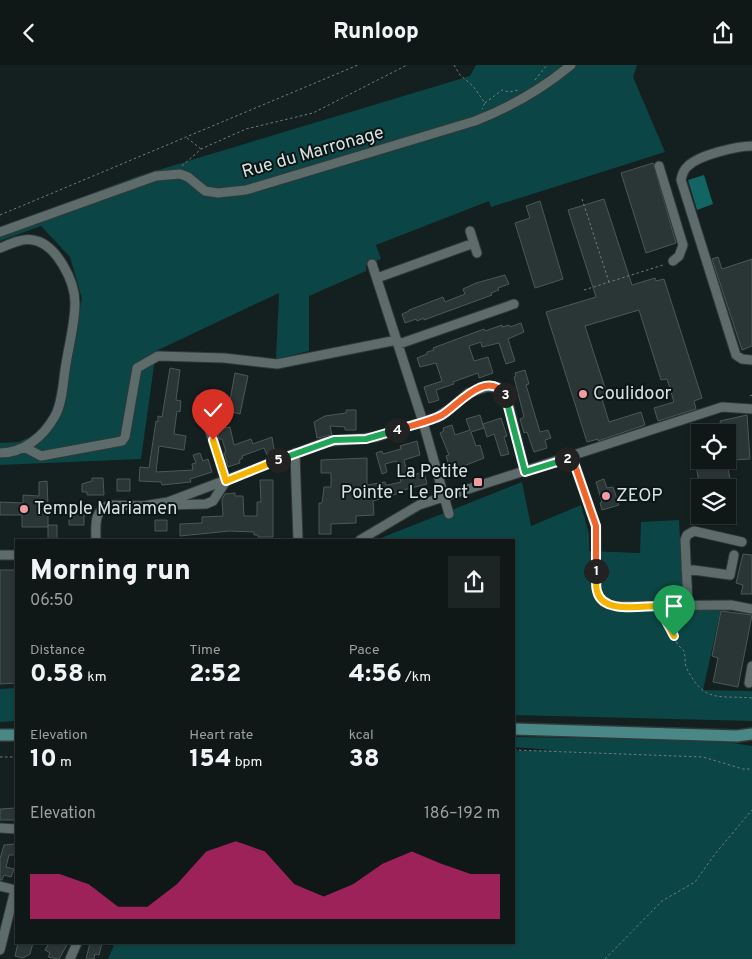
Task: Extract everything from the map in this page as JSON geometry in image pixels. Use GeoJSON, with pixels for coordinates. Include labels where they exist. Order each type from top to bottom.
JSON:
{"type":"FeatureCollection","features":[{"type":"Feature","properties":{"kind":"main road"},"geometry":{"type":"LineString","coordinates":[[515,729],[737,736],[752,734]]}},
{"type":"Feature","properties":{"kind":"main road"},"geometry":{"type":"LineString","coordinates":[[0,735],[15,735]]}},
{"type":"Feature","properties":{"kind":"main road"},"geometry":{"type":"LineString","coordinates":[[737,736],[752,740]]}},
{"type":"Feature","properties":{"kind":"street","name":"Rue du Marronage"},"geometry":{"type":"LineString","coordinates":[[172,174],[188,177],[205,191],[218,193],[246,190],[476,121],[502,111],[571,65]]}},
{"type":"Feature","properties":{"kind":"street"},"geometry":{"type":"LineString","coordinates":[[752,147],[741,146],[696,159],[687,166],[681,180],[736,355],[742,359],[752,360]]}},
{"type":"Feature","properties":{"kind":"street"},"geometry":{"type":"LineString","coordinates":[[659,166],[683,245],[679,256],[673,261]]}},
{"type":"Feature","properties":{"kind":"street"},"geometry":{"type":"LineString","coordinates":[[0,232],[156,176],[172,174]]}},
{"type":"Feature","properties":{"kind":"street"},"geometry":{"type":"LineString","coordinates":[[470,231],[477,253]]}},
{"type":"Feature","properties":{"kind":"street"},"geometry":{"type":"LineString","coordinates":[[0,249],[24,240],[34,240],[44,245],[64,267],[72,282],[75,303],[56,415],[38,439],[24,447],[0,453]]}},
{"type":"Feature","properties":{"kind":"street"},"geometry":{"type":"LineString","coordinates":[[377,278],[474,243]]}},
{"type":"Feature","properties":{"kind":"street"},"geometry":{"type":"LineString","coordinates":[[372,264],[423,422],[449,514]]}},
{"type":"Feature","properties":{"kind":"street"},"geometry":{"type":"LineString","coordinates":[[24,447],[41,456],[122,441],[125,437],[137,368],[158,357],[224,357],[277,364],[398,342],[514,304]]}},
{"type":"Feature","properties":{"kind":"street"},"geometry":{"type":"LineString","coordinates":[[156,505],[334,440],[376,437],[423,422],[443,414],[468,393],[487,387],[498,387],[507,398],[525,472]]}},
{"type":"Feature","properties":{"kind":"street"},"geometry":{"type":"LineString","coordinates":[[200,400],[226,481]]}},
{"type":"Feature","properties":{"kind":"street"},"geometry":{"type":"LineString","coordinates":[[362,539],[419,505],[722,407],[752,409]]}},
{"type":"Feature","properties":{"kind":"street"},"geometry":{"type":"LineString","coordinates":[[295,453],[298,539]]}},
{"type":"Feature","properties":{"kind":"street"},"geometry":{"type":"LineString","coordinates":[[572,457],[596,526],[597,591],[603,602],[615,606],[731,605],[752,609]]}},
{"type":"Feature","properties":{"kind":"street"},"geometry":{"type":"LineString","coordinates":[[96,539],[96,517],[104,508],[110,505],[206,504],[213,501],[226,481]]}},
{"type":"Feature","properties":{"kind":"street"},"geometry":{"type":"LineString","coordinates":[[688,605],[685,540],[689,533],[694,531],[742,542]]}},
{"type":"Feature","properties":{"kind":"street"},"geometry":{"type":"LineString","coordinates":[[0,555],[15,555]]}},
{"type":"Feature","properties":{"kind":"street"},"geometry":{"type":"LineString","coordinates":[[686,569],[730,575],[734,555]]}},
{"type":"Feature","properties":{"kind":"street"},"geometry":{"type":"LineString","coordinates":[[748,683],[752,666]]}},
{"type":"Feature","properties":{"kind":"street"},"geometry":{"type":"LineString","coordinates":[[0,828],[15,829]]}},
{"type":"Feature","properties":{"kind":"street"},"geometry":{"type":"LineString","coordinates":[[0,886],[15,890]]}},
{"type":"Feature","properties":{"kind":"street"},"geometry":{"type":"LineString","coordinates":[[0,951],[15,894]]}},
{"type":"Feature","properties":{"kind":"street"},"geometry":{"type":"LineString","coordinates":[[70,959],[77,944]]}},
{"type":"Feature","properties":{"kind":"path"},"geometry":{"type":"LineString","coordinates":[[0,215],[358,65]]}},
{"type":"Feature","properties":{"kind":"path"},"geometry":{"type":"LineString","coordinates":[[172,174],[201,149],[246,129],[313,113],[406,65]]}},
{"type":"Feature","properties":{"kind":"path"},"geometry":{"type":"LineString","coordinates":[[454,65],[460,75],[473,86],[486,103]]}},
{"type":"Feature","properties":{"kind":"path"},"geometry":{"type":"LineString","coordinates":[[476,121],[486,103],[502,90],[509,92],[519,90]]}},
{"type":"Feature","properties":{"kind":"path"},"geometry":{"type":"LineString","coordinates":[[187,137],[188,140],[201,149]]}},
{"type":"Feature","properties":{"kind":"path"},"geometry":{"type":"LineString","coordinates":[[582,199],[609,282]]}},
{"type":"Feature","properties":{"kind":"path"},"geometry":{"type":"LineString","coordinates":[[584,290],[663,265]]}},
{"type":"Feature","properties":{"kind":"path"},"geometry":{"type":"LineString","coordinates":[[658,606],[678,645],[684,651],[686,668],[698,688],[714,697],[752,698]]}},
{"type":"Feature","properties":{"kind":"path"},"geometry":{"type":"LineString","coordinates":[[515,750],[703,757],[743,769],[752,769]]}},
{"type":"Feature","properties":{"kind":"path"},"geometry":{"type":"LineString","coordinates":[[0,757],[15,757]]}},
{"type":"Feature","properties":{"kind":"path"},"geometry":{"type":"LineString","coordinates":[[605,959],[662,901],[672,894],[696,883],[715,854],[752,811]]}},
{"type":"Feature","properties":{"kind":"shaded area"},"geometry":{"type":"Polygon","coordinates":[[[476,65],[637,65],[633,77],[665,152],[491,207],[489,201],[376,245],[381,259],[366,265],[366,271],[309,296],[309,351],[276,359],[279,293],[156,351],[141,459],[0,465],[0,443],[19,442],[57,424],[82,299],[70,257],[41,226],[0,241],[0,228],[135,177],[470,76],[476,65]]]}},
{"type":"Feature","properties":{"kind":"shaded area"},"geometry":{"type":"Polygon","coordinates":[[[704,175],[713,204],[697,210],[688,180],[704,175]]]}},
{"type":"Feature","properties":{"kind":"shaded area"},"geometry":{"type":"Polygon","coordinates":[[[522,482],[531,526],[581,505],[589,534],[589,551],[640,553],[641,522],[679,520],[683,600],[723,600],[703,690],[752,691],[752,721],[515,715],[515,539],[379,539],[522,482]]]}},
{"type":"Feature","properties":{"kind":"shaded area"},"geometry":{"type":"Polygon","coordinates":[[[15,688],[15,721],[0,722],[0,689],[15,688]]]}},
{"type":"Feature","properties":{"kind":"shaded area"},"geometry":{"type":"Polygon","coordinates":[[[515,737],[714,740],[752,746],[752,959],[108,959],[115,944],[515,944],[515,751],[552,750],[515,747],[515,737]]]}},
{"type":"Feature","properties":{"kind":"building"},"geometry":{"type":"Polygon","coordinates":[[[653,163],[676,243],[646,253],[621,173],[653,163]]]}},
{"type":"Feature","properties":{"kind":"building"},"geometry":{"type":"Polygon","coordinates":[[[604,199],[632,285],[655,278],[656,281],[664,279],[702,398],[694,401],[696,409],[658,421],[654,408],[674,402],[667,379],[661,380],[639,310],[585,326],[608,397],[602,399],[609,422],[641,412],[645,425],[598,441],[598,439],[587,442],[546,312],[596,297],[568,210],[604,199]]]}},
{"type":"Feature","properties":{"kind":"building"},"geometry":{"type":"Polygon","coordinates":[[[540,201],[563,279],[535,288],[515,223],[530,218],[526,206],[540,201]]]}},
{"type":"Feature","properties":{"kind":"building"},"geometry":{"type":"Polygon","coordinates":[[[718,257],[722,269],[752,259],[752,346],[742,350],[712,259],[718,257]]]}},
{"type":"Feature","properties":{"kind":"building"},"geometry":{"type":"Polygon","coordinates":[[[505,275],[509,284],[498,288],[499,290],[491,293],[492,295],[424,320],[424,318],[417,321],[416,319],[405,323],[402,314],[409,310],[443,297],[445,302],[465,294],[463,289],[476,283],[505,275]]]}},
{"type":"Feature","properties":{"kind":"building"},"geometry":{"type":"Polygon","coordinates":[[[521,323],[524,332],[508,339],[515,361],[506,364],[499,343],[482,347],[481,342],[469,346],[474,361],[488,357],[493,373],[479,378],[478,373],[453,382],[454,384],[436,390],[439,400],[429,403],[424,387],[442,381],[436,363],[420,367],[417,358],[434,350],[433,348],[484,329],[485,331],[502,325],[502,327],[509,325],[510,327],[521,323]]]}},
{"type":"Feature","properties":{"kind":"building"},"geometry":{"type":"Polygon","coordinates":[[[170,368],[180,370],[176,400],[181,401],[180,412],[177,411],[174,434],[186,436],[184,450],[159,446],[156,472],[193,470],[192,464],[196,463],[193,455],[200,453],[203,461],[208,459],[212,472],[190,479],[191,482],[162,485],[161,482],[139,481],[140,467],[149,468],[156,421],[158,422],[158,416],[162,417],[170,368]]]}},
{"type":"Feature","properties":{"kind":"building"},"geometry":{"type":"Polygon","coordinates":[[[525,370],[529,384],[526,385],[540,432],[548,430],[551,438],[545,440],[547,448],[534,452],[527,432],[524,433],[520,419],[524,417],[514,377],[516,376],[515,373],[525,370]]]}},
{"type":"Feature","properties":{"kind":"building"},"geometry":{"type":"Polygon","coordinates":[[[235,373],[248,376],[240,414],[228,411],[235,373]]]}},
{"type":"Feature","properties":{"kind":"building"},"geometry":{"type":"Polygon","coordinates":[[[346,410],[356,410],[356,430],[345,430],[345,427],[330,426],[332,435],[317,438],[314,422],[325,416],[346,413],[346,410]]]}},
{"type":"Feature","properties":{"kind":"building"},"geometry":{"type":"Polygon","coordinates":[[[221,412],[225,428],[230,427],[234,445],[251,439],[253,444],[272,437],[275,455],[268,457],[264,448],[242,456],[243,458],[239,460],[240,463],[228,467],[222,439],[219,439],[211,415],[221,412]]]}},
{"type":"Feature","properties":{"kind":"building"},"geometry":{"type":"Polygon","coordinates":[[[480,415],[484,428],[471,432],[476,446],[480,445],[484,458],[451,471],[446,456],[449,455],[440,433],[444,431],[443,428],[452,425],[455,435],[470,430],[466,419],[480,415]]]}},
{"type":"Feature","properties":{"kind":"building"},"geometry":{"type":"Polygon","coordinates":[[[747,415],[750,459],[736,460],[736,424],[720,424],[720,421],[747,415]]]}},
{"type":"Feature","properties":{"kind":"building"},"geometry":{"type":"Polygon","coordinates":[[[501,418],[507,436],[504,437],[509,454],[501,456],[494,434],[487,437],[483,424],[501,418]]]}},
{"type":"Feature","properties":{"kind":"building"},"geometry":{"type":"Polygon","coordinates":[[[417,441],[420,455],[404,460],[408,476],[424,472],[427,484],[373,501],[374,515],[356,516],[356,523],[331,524],[331,534],[319,534],[319,503],[322,503],[324,487],[331,487],[331,473],[321,473],[321,460],[367,458],[367,485],[385,482],[388,485],[401,482],[396,461],[385,464],[387,472],[382,474],[376,453],[382,451],[383,454],[401,449],[400,446],[417,441]]]}},
{"type":"Feature","properties":{"kind":"building"},"geometry":{"type":"Polygon","coordinates":[[[697,469],[728,469],[730,479],[699,479],[697,469]]]}},
{"type":"Feature","properties":{"kind":"building"},"geometry":{"type":"Polygon","coordinates":[[[92,478],[103,478],[104,495],[87,495],[87,492],[82,492],[82,484],[92,481],[92,478]]]}},
{"type":"Feature","properties":{"kind":"building"},"geometry":{"type":"Polygon","coordinates":[[[117,479],[130,479],[130,491],[117,491],[117,479]]]}},
{"type":"Feature","properties":{"kind":"building"},"geometry":{"type":"Polygon","coordinates":[[[604,479],[607,488],[613,487],[619,505],[602,510],[600,503],[602,502],[596,482],[604,479]]]}},
{"type":"Feature","properties":{"kind":"building"},"geometry":{"type":"Polygon","coordinates":[[[260,480],[273,480],[273,537],[258,537],[258,535],[254,535],[254,532],[229,531],[180,536],[180,524],[202,523],[202,517],[223,516],[222,499],[225,494],[235,493],[235,496],[243,496],[244,516],[257,516],[257,502],[261,502],[260,480]]]}},
{"type":"Feature","properties":{"kind":"building","name":"Temple Mariamen"},"geometry":{"type":"Polygon","coordinates":[[[47,481],[48,505],[57,505],[57,512],[48,512],[48,527],[22,527],[22,515],[0,515],[0,502],[23,503],[23,495],[39,496],[39,482],[47,481]]]}},
{"type":"Feature","properties":{"kind":"building"},"geometry":{"type":"Polygon","coordinates":[[[69,512],[84,512],[84,525],[69,525],[69,512]]]}},
{"type":"Feature","properties":{"kind":"building"},"geometry":{"type":"Polygon","coordinates":[[[155,520],[167,520],[167,531],[155,531],[155,520]]]}},
{"type":"Feature","properties":{"kind":"building"},"geometry":{"type":"Polygon","coordinates":[[[48,525],[57,525],[57,539],[48,539],[48,525]]]}},
{"type":"Feature","properties":{"kind":"building"},"geometry":{"type":"Polygon","coordinates":[[[743,554],[752,555],[752,594],[741,594],[743,585],[736,583],[743,554]]]}},
{"type":"Feature","properties":{"kind":"building"},"geometry":{"type":"Polygon","coordinates":[[[0,570],[15,570],[15,683],[0,684],[0,570]]]}},
{"type":"Feature","properties":{"kind":"building"},"geometry":{"type":"Polygon","coordinates":[[[721,611],[752,615],[738,687],[713,682],[718,658],[712,656],[721,611]]]}},
{"type":"Feature","properties":{"kind":"building"},"geometry":{"type":"Polygon","coordinates":[[[15,808],[15,820],[0,820],[0,809],[15,808]]]}},
{"type":"Feature","properties":{"kind":"building"},"geometry":{"type":"Polygon","coordinates":[[[15,844],[15,855],[9,855],[6,867],[14,869],[11,877],[4,875],[2,880],[0,880],[0,859],[4,845],[15,844]]]}},
{"type":"Feature","properties":{"kind":"building"},"geometry":{"type":"Polygon","coordinates":[[[18,944],[33,944],[30,954],[23,958],[15,956],[18,944]]]}},
{"type":"Feature","properties":{"kind":"building"},"geometry":{"type":"Polygon","coordinates":[[[48,944],[67,944],[59,959],[48,957],[50,953],[45,950],[48,944]]]}},
{"type":"Feature","properties":{"kind":"building"},"geometry":{"type":"Polygon","coordinates":[[[90,944],[102,944],[99,955],[95,954],[94,959],[86,959],[90,944]]]}},
{"type":"Feature","properties":{"kind":"place","name":"Coulidoor"},"geometry":{"type":"Point","coordinates":[583,394]}},
{"type":"Feature","properties":{"kind":"place","name":"La Petite Pointe - Le Port"},"geometry":{"type":"Point","coordinates":[478,482]}},
{"type":"Feature","properties":{"kind":"place","name":"ZEOP"},"geometry":{"type":"Point","coordinates":[606,496]}},
{"type":"Feature","properties":{"kind":"place","name":"Temple Mariamen"},"geometry":{"type":"Point","coordinates":[24,509]}},
{"type":"Feature","properties":{"kind":"route"},"geometry":{"type":"LineString","coordinates":[[213,440],[226,481],[326,442],[376,437],[437,417],[451,409],[468,393],[487,387],[498,387],[507,398],[525,472],[572,457],[596,526],[597,591],[599,597],[603,602],[615,606],[658,606],[674,636]]}}]}
